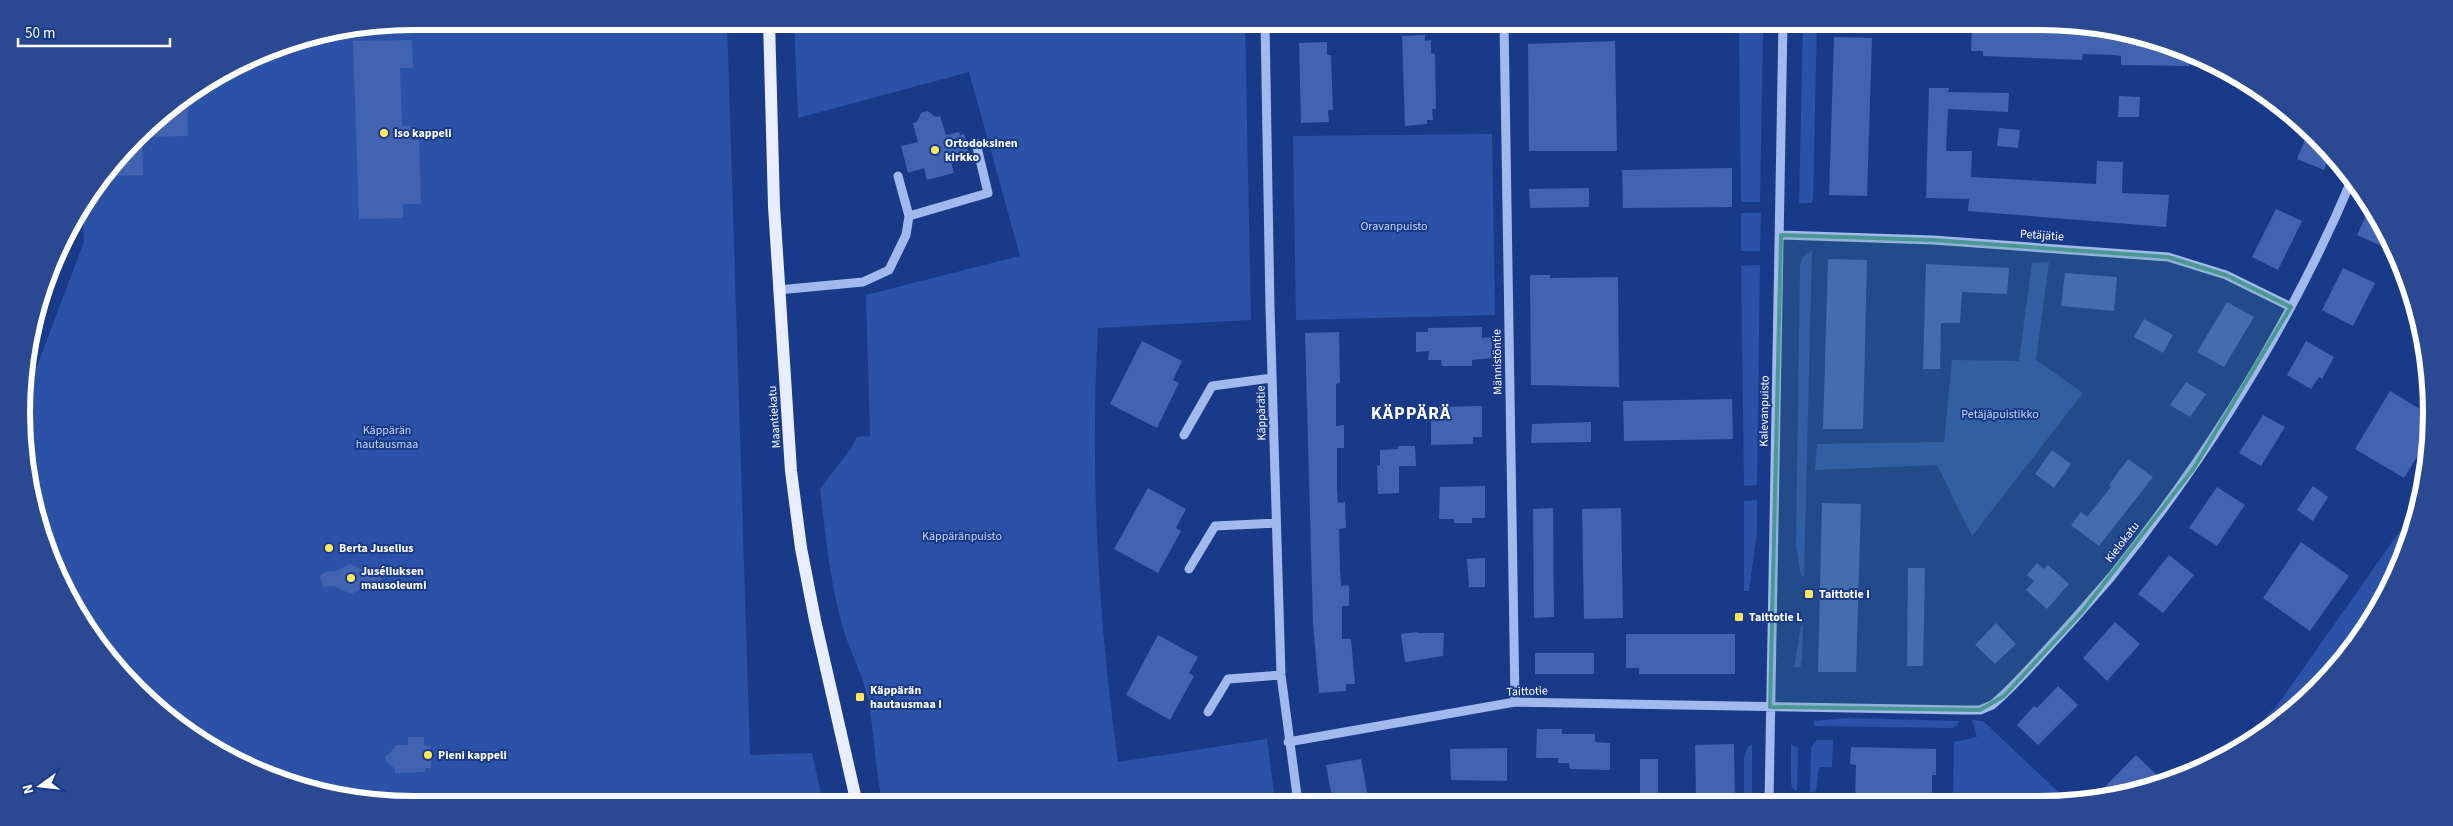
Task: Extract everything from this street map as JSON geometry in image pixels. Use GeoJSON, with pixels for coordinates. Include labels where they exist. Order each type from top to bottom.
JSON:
{"type":"FeatureCollection","features":[{"type":"Feature","properties":{"kind":"main road","name":"Maantiekatu"},"geometry":{"type":"LineString","coordinates":[[769,30],[778,290],[791,471],[800,548],[855,796]]}},
{"type":"Feature","properties":{"kind":"street","name":"Käppärätie"},"geometry":{"type":"LineString","coordinates":[[1265,30],[1272,378],[1281,675],[1288,742],[1297,796]]}},
{"type":"Feature","properties":{"kind":"street","name":"Männistöntie"},"geometry":{"type":"LineString","coordinates":[[1504,30],[1516,702]]}},
{"type":"Feature","properties":{"kind":"street","name":"Kalevanpuisto"},"geometry":{"type":"LineString","coordinates":[[1769,796],[1781,235],[1783,30]]}},
{"type":"Feature","properties":{"kind":"street"},"geometry":{"type":"LineString","coordinates":[[909,216],[988,193],[976,143]]}},
{"type":"Feature","properties":{"kind":"street"},"geometry":{"type":"LineString","coordinates":[[778,290],[863,282],[889,270],[898,256],[906,235],[909,216],[898,176]]}},
{"type":"Feature","properties":{"kind":"street","name":"Kielokatu"},"geometry":{"type":"LineString","coordinates":[[1770,707],[1980,710],[1992,705],[2082,612],[2194,468],[2244,388],[2291,306],[2328,237],[2349,187]]}},
{"type":"Feature","properties":{"kind":"street","name":"Petäjätie"},"geometry":{"type":"LineString","coordinates":[[1781,235],[1934,240],[2168,257],[2226,275],[2291,306]]}},
{"type":"Feature","properties":{"kind":"street"},"geometry":{"type":"LineString","coordinates":[[1184,435],[1212,386],[1272,378]]}},
{"type":"Feature","properties":{"kind":"street"},"geometry":{"type":"LineString","coordinates":[[1189,569],[1215,526],[1276,523]]}},
{"type":"Feature","properties":{"kind":"street"},"geometry":{"type":"LineString","coordinates":[[1208,712],[1228,679],[1281,675]]}},
{"type":"Feature","properties":{"kind":"street","name":"Taittotie"},"geometry":{"type":"LineString","coordinates":[[1288,742],[1516,702],[1770,707]]}},
{"type":"Feature","properties":{"kind":"highlighted area"},"geometry":{"type":"Polygon","coordinates":[[[1781,235],[1933,240],[2168,257],[2226,275],[2291,307],[2194,468],[2082,612],[2004,696],[1980,710],[1770,707],[1781,235]]]}},
{"type":"Feature","properties":{"kind":"green space","name":"Käppärän hautausmaa"},"geometry":{"type":"Polygon","coordinates":[[[727,30],[750,755],[812,753],[821,796],[413,796],[363,793],[314,783],[266,767],[221,745],[180,717],[160,701],[125,666],[81,604],[59,560],[50,536],[37,488],[31,438],[32,380],[84,242],[83,218],[125,160],[160,125],[221,81],[266,59],[290,50],[338,37],[388,31],[727,30]]]}},
{"type":"Feature","properties":{"kind":"green space","name":"Käppäränpuisto"},"geometry":{"type":"Polygon","coordinates":[[[794,30],[1245,30],[1251,320],[1098,328],[1095,437],[1098,545],[1105,654],[1118,762],[1267,739],[1274,793],[1144,796],[882,796],[867,695],[845,633],[834,592],[820,489],[852,447],[857,437],[870,436],[866,295],[1020,256],[969,72],[798,118],[794,30]]]}},
{"type":"Feature","properties":{"kind":"green space"},"geometry":{"type":"Polygon","coordinates":[[[1803,30],[1817,30],[1813,200],[1811,203],[1799,203],[1803,30]]]}},
{"type":"Feature","properties":{"kind":"green space"},"geometry":{"type":"Polygon","coordinates":[[[1739,33],[1763,33],[1760,202],[1741,202],[1739,33]]]}},
{"type":"Feature","properties":{"kind":"green space","name":"Oravanpuisto"},"geometry":{"type":"Polygon","coordinates":[[[1492,134],[1495,315],[1296,320],[1293,136],[1492,134]]]}},
{"type":"Feature","properties":{"kind":"green space"},"geometry":{"type":"Polygon","coordinates":[[[1741,213],[1761,213],[1760,251],[1741,251],[1741,213]]]}},
{"type":"Feature","properties":{"kind":"green space"},"geometry":{"type":"Polygon","coordinates":[[[1812,250],[1804,576],[1801,576],[1796,545],[1800,266],[1802,258],[1812,250]]]}},
{"type":"Feature","properties":{"kind":"green space","name":"Petäjäpuistikko"},"geometry":{"type":"Polygon","coordinates":[[[2049,262],[2036,360],[2083,393],[1972,536],[1937,465],[1815,470],[1817,444],[1944,442],[1952,360],[2019,361],[2032,263],[2049,262]]]}},
{"type":"Feature","properties":{"kind":"green space"},"geometry":{"type":"Polygon","coordinates":[[[1760,265],[1757,485],[1744,486],[1741,266],[1760,265]]]}},
{"type":"Feature","properties":{"kind":"green space"},"geometry":{"type":"Polygon","coordinates":[[[1757,500],[1757,532],[1749,591],[1744,591],[1744,501],[1757,500]]]}},
{"type":"Feature","properties":{"kind":"green space"},"geometry":{"type":"Polygon","coordinates":[[[2410,513],[2403,536],[2384,582],[2344,646],[2328,666],[2293,701],[2252,731],[2279,703],[2402,528],[2410,513]]]}},
{"type":"Feature","properties":{"kind":"green space"},"geometry":{"type":"Polygon","coordinates":[[[1801,625],[1803,625],[1802,661],[1800,667],[1794,668],[1801,625]]]}},
{"type":"Feature","properties":{"kind":"green space"},"geometry":{"type":"Polygon","coordinates":[[[1843,718],[1959,721],[1957,726],[1953,728],[1814,726],[1814,721],[1843,718]]]}},
{"type":"Feature","properties":{"kind":"green space"},"geometry":{"type":"Polygon","coordinates":[[[1972,720],[1983,721],[2062,795],[1953,796],[1954,742],[1977,737],[1972,720]]]}},
{"type":"Feature","properties":{"kind":"green space"},"geometry":{"type":"Polygon","coordinates":[[[1817,740],[1833,740],[1832,767],[1819,767],[1816,791],[1810,793],[1811,748],[1817,740]]]}},
{"type":"Feature","properties":{"kind":"green space"},"geometry":{"type":"Polygon","coordinates":[[[1791,744],[1798,748],[1797,791],[1792,788],[1791,782],[1791,744]]]}},
{"type":"Feature","properties":{"kind":"green space"},"geometry":{"type":"Polygon","coordinates":[[[1752,745],[1752,796],[1744,796],[1744,757],[1748,746],[1752,745]]]}},
{"type":"Feature","properties":{"kind":"building"},"geometry":{"type":"Polygon","coordinates":[[[1972,30],[2065,31],[2115,37],[2139,43],[2187,59],[2190,60],[2190,66],[2121,65],[2121,56],[2115,55],[2083,54],[2082,60],[1983,56],[1983,51],[1971,51],[1972,30]]]}},
{"type":"Feature","properties":{"kind":"building"},"geometry":{"type":"Polygon","coordinates":[[[1425,35],[1425,41],[1431,40],[1431,53],[1435,54],[1436,109],[1432,109],[1433,120],[1427,120],[1427,124],[1405,126],[1402,36],[1425,35]]]}},
{"type":"Feature","properties":{"kind":"building"},"geometry":{"type":"Polygon","coordinates":[[[1834,37],[1872,38],[1867,196],[1829,195],[1834,37]]]}},
{"type":"Feature","properties":{"kind":"building","name":"Iso kappeli"},"geometry":{"type":"Polygon","coordinates":[[[412,40],[413,68],[400,68],[402,126],[411,126],[412,140],[419,140],[421,204],[403,204],[403,218],[359,219],[353,41],[412,40]]]}},
{"type":"Feature","properties":{"kind":"building"},"geometry":{"type":"Polygon","coordinates":[[[1615,41],[1617,151],[1529,151],[1528,44],[1615,41]]]}},
{"type":"Feature","properties":{"kind":"building"},"geometry":{"type":"Polygon","coordinates":[[[1327,42],[1327,55],[1331,55],[1333,110],[1328,110],[1329,122],[1301,123],[1299,43],[1327,42]]]}},
{"type":"Feature","properties":{"kind":"building"},"geometry":{"type":"Polygon","coordinates":[[[1929,88],[1949,88],[1948,92],[2009,93],[2008,112],[1948,109],[1946,151],[1972,151],[1971,177],[2096,184],[2097,161],[2123,162],[2122,193],[2169,195],[2166,227],[1968,211],[1969,199],[1926,198],[1929,88]]]}},
{"type":"Feature","properties":{"kind":"building"},"geometry":{"type":"Polygon","coordinates":[[[2119,96],[2140,97],[2139,117],[2118,117],[2119,96]]]}},
{"type":"Feature","properties":{"kind":"building"},"geometry":{"type":"Polygon","coordinates":[[[187,104],[188,136],[147,137],[187,104]]]}},
{"type":"Feature","properties":{"kind":"building","name":"Ortodoksinen kirkko"},"geometry":{"type":"Polygon","coordinates":[[[927,111],[936,117],[940,116],[946,135],[959,132],[960,135],[964,134],[969,154],[965,155],[965,158],[951,162],[954,173],[927,180],[924,168],[908,173],[901,146],[918,142],[913,123],[917,122],[921,113],[927,111]]]}},
{"type":"Feature","properties":{"kind":"building"},"geometry":{"type":"Polygon","coordinates":[[[1999,128],[2020,130],[2018,148],[1997,146],[1999,128]]]}},
{"type":"Feature","properties":{"kind":"building"},"geometry":{"type":"Polygon","coordinates":[[[2306,137],[2328,160],[2324,170],[2297,159],[2306,137]]]}},
{"type":"Feature","properties":{"kind":"building"},"geometry":{"type":"Polygon","coordinates":[[[142,142],[143,175],[112,176],[142,142]]]}},
{"type":"Feature","properties":{"kind":"building"},"geometry":{"type":"Polygon","coordinates":[[[1732,168],[1732,207],[1623,208],[1622,170],[1732,168]]]}},
{"type":"Feature","properties":{"kind":"building"},"geometry":{"type":"Polygon","coordinates":[[[1589,188],[1589,207],[1530,208],[1529,189],[1589,188]]]}},
{"type":"Feature","properties":{"kind":"building"},"geometry":{"type":"Polygon","coordinates":[[[2276,209],[2302,221],[2278,270],[2252,257],[2276,209]]]}},
{"type":"Feature","properties":{"kind":"building"},"geometry":{"type":"Polygon","coordinates":[[[2367,214],[2386,248],[2357,235],[2367,214]]]}},
{"type":"Feature","properties":{"kind":"building"},"geometry":{"type":"Polygon","coordinates":[[[1828,259],[1867,260],[1863,429],[1823,429],[1828,259]]]}},
{"type":"Feature","properties":{"kind":"building"},"geometry":{"type":"Polygon","coordinates":[[[1926,264],[2009,268],[2007,294],[1962,292],[1960,323],[1941,323],[1940,369],[1923,369],[1926,264]]]}},
{"type":"Feature","properties":{"kind":"building"},"geometry":{"type":"Polygon","coordinates":[[[2343,268],[2375,283],[2353,326],[2322,310],[2343,268]]]}},
{"type":"Feature","properties":{"kind":"building"},"geometry":{"type":"Polygon","coordinates":[[[2065,273],[2117,277],[2114,311],[2061,306],[2065,273]]]}},
{"type":"Feature","properties":{"kind":"building"},"geometry":{"type":"Polygon","coordinates":[[[1530,275],[1550,275],[1550,278],[1618,277],[1619,387],[1531,385],[1530,275]]]}},
{"type":"Feature","properties":{"kind":"building"},"geometry":{"type":"Polygon","coordinates":[[[2227,302],[2254,317],[2224,367],[2197,352],[2227,302]]]}},
{"type":"Feature","properties":{"kind":"building"},"geometry":{"type":"Polygon","coordinates":[[[2144,319],[2173,335],[2163,353],[2134,337],[2144,319]]]}},
{"type":"Feature","properties":{"kind":"building"},"geometry":{"type":"Polygon","coordinates":[[[1482,327],[1482,338],[1492,337],[1492,358],[1472,360],[1472,366],[1442,366],[1441,360],[1428,360],[1429,351],[1416,352],[1416,332],[1428,332],[1428,328],[1482,327]]]}},
{"type":"Feature","properties":{"kind":"building"},"geometry":{"type":"Polygon","coordinates":[[[1339,332],[1340,383],[1336,384],[1336,426],[1344,425],[1344,448],[1337,448],[1337,489],[1338,503],[1345,502],[1346,528],[1339,529],[1340,568],[1341,586],[1349,585],[1349,606],[1342,606],[1342,639],[1351,639],[1355,684],[1346,684],[1346,691],[1319,693],[1313,623],[1305,333],[1339,332]]]}},
{"type":"Feature","properties":{"kind":"building"},"geometry":{"type":"Polygon","coordinates":[[[1142,341],[1182,361],[1173,380],[1179,383],[1157,428],[1110,404],[1142,341]]]}},
{"type":"Feature","properties":{"kind":"building"},"geometry":{"type":"Polygon","coordinates":[[[2306,341],[2334,357],[2322,379],[2319,377],[2311,389],[2287,375],[2306,341]]]}},
{"type":"Feature","properties":{"kind":"building"},"geometry":{"type":"Polygon","coordinates":[[[2186,382],[2206,394],[2190,417],[2170,405],[2186,382]]]}},
{"type":"Feature","properties":{"kind":"building"},"geometry":{"type":"Polygon","coordinates":[[[2390,391],[2423,411],[2421,450],[2404,478],[2355,449],[2390,391]]]}},
{"type":"Feature","properties":{"kind":"building"},"geometry":{"type":"Polygon","coordinates":[[[1732,399],[1733,439],[1624,441],[1623,401],[1732,399]]]}},
{"type":"Feature","properties":{"kind":"building"},"geometry":{"type":"Polygon","coordinates":[[[1482,406],[1482,437],[1473,437],[1473,444],[1431,445],[1431,407],[1482,406]]]}},
{"type":"Feature","properties":{"kind":"building"},"geometry":{"type":"Polygon","coordinates":[[[2263,415],[2285,427],[2261,466],[2239,453],[2263,415]]]}},
{"type":"Feature","properties":{"kind":"building"},"geometry":{"type":"Polygon","coordinates":[[[1591,422],[1591,442],[1531,443],[1532,424],[1591,422]]]}},
{"type":"Feature","properties":{"kind":"building"},"geometry":{"type":"Polygon","coordinates":[[[1398,446],[1415,446],[1416,466],[1399,466],[1399,493],[1378,494],[1377,466],[1380,465],[1380,450],[1398,449],[1398,446]]]}},
{"type":"Feature","properties":{"kind":"building"},"geometry":{"type":"Polygon","coordinates":[[[2052,450],[2071,464],[2054,488],[2035,474],[2052,450]]]}},
{"type":"Feature","properties":{"kind":"building"},"geometry":{"type":"Polygon","coordinates":[[[2128,459],[2153,477],[2099,546],[2071,525],[2081,512],[2087,517],[2111,487],[2109,485],[2128,459]]]}},
{"type":"Feature","properties":{"kind":"building"},"geometry":{"type":"Polygon","coordinates":[[[1485,486],[1485,518],[1472,518],[1472,523],[1454,523],[1454,519],[1439,519],[1440,487],[1485,486]]]}},
{"type":"Feature","properties":{"kind":"building"},"geometry":{"type":"Polygon","coordinates":[[[2313,486],[2328,497],[2313,521],[2297,510],[2313,486]]]}},
{"type":"Feature","properties":{"kind":"building"},"geometry":{"type":"Polygon","coordinates":[[[2217,487],[2245,505],[2217,546],[2189,528],[2217,487]]]}},
{"type":"Feature","properties":{"kind":"building"},"geometry":{"type":"Polygon","coordinates":[[[1148,488],[1186,509],[1176,528],[1181,531],[1158,573],[1114,549],[1148,488]]]}},
{"type":"Feature","properties":{"kind":"building"},"geometry":{"type":"Polygon","coordinates":[[[1822,503],[1861,504],[1856,672],[1818,672],[1822,503]]]}},
{"type":"Feature","properties":{"kind":"building"},"geometry":{"type":"Polygon","coordinates":[[[1553,508],[1554,617],[1534,618],[1533,509],[1553,508]]]}},
{"type":"Feature","properties":{"kind":"building"},"geometry":{"type":"Polygon","coordinates":[[[1621,508],[1623,618],[1584,619],[1582,509],[1621,508]]]}},
{"type":"Feature","properties":{"kind":"building"},"geometry":{"type":"Polygon","coordinates":[[[2301,542],[2349,576],[2310,631],[2263,598],[2301,542]]]}},
{"type":"Feature","properties":{"kind":"building"},"geometry":{"type":"Polygon","coordinates":[[[2169,555],[2194,575],[2163,613],[2138,594],[2169,555]]]}},
{"type":"Feature","properties":{"kind":"building"},"geometry":{"type":"Polygon","coordinates":[[[1485,558],[1485,587],[1469,587],[1467,559],[1485,558]]]}},
{"type":"Feature","properties":{"kind":"building"},"geometry":{"type":"Polygon","coordinates":[[[2037,563],[2044,569],[2048,565],[2069,584],[2047,609],[2026,590],[2034,581],[2027,575],[2037,563]]]}},
{"type":"Feature","properties":{"kind":"building","name":"Juséliuksen mausoleumi"},"geometry":{"type":"Polygon","coordinates":[[[350,564],[363,570],[381,569],[381,585],[366,586],[351,594],[334,586],[324,587],[320,578],[322,574],[328,571],[334,572],[350,564]]]}},
{"type":"Feature","properties":{"kind":"building"},"geometry":{"type":"Polygon","coordinates":[[[1908,568],[1925,568],[1923,666],[1907,666],[1908,568]]]}},
{"type":"Feature","properties":{"kind":"building"},"geometry":{"type":"Polygon","coordinates":[[[2115,622],[2140,644],[2107,681],[2083,658],[2115,622]]]}},
{"type":"Feature","properties":{"kind":"building"},"geometry":{"type":"Polygon","coordinates":[[[1996,623],[2016,644],[1995,664],[1975,645],[1996,623]]]}},
{"type":"Feature","properties":{"kind":"building"},"geometry":{"type":"Polygon","coordinates":[[[1417,632],[1444,633],[1443,656],[1405,662],[1401,634],[1417,632]]]}},
{"type":"Feature","properties":{"kind":"building"},"geometry":{"type":"Polygon","coordinates":[[[1626,634],[1735,634],[1735,674],[1639,674],[1639,668],[1626,668],[1626,634]]]}},
{"type":"Feature","properties":{"kind":"building"},"geometry":{"type":"Polygon","coordinates":[[[1158,635],[1198,657],[1189,673],[1194,676],[1170,720],[1126,695],[1158,635]]]}},
{"type":"Feature","properties":{"kind":"building"},"geometry":{"type":"Polygon","coordinates":[[[1535,653],[1594,653],[1594,674],[1535,674],[1535,653]]]}},
{"type":"Feature","properties":{"kind":"building"},"geometry":{"type":"Polygon","coordinates":[[[2058,686],[2078,705],[2038,745],[2017,725],[2034,706],[2037,708],[2058,686]]]}},
{"type":"Feature","properties":{"kind":"building"},"geometry":{"type":"Polygon","coordinates":[[[1537,729],[1562,729],[1562,734],[1595,734],[1595,742],[1610,743],[1610,770],[1570,769],[1569,763],[1558,763],[1558,758],[1536,758],[1537,729]]]}},
{"type":"Feature","properties":{"kind":"building","name":"Pieni kappeli"},"geometry":{"type":"Polygon","coordinates":[[[408,737],[424,737],[424,746],[431,746],[431,768],[425,768],[425,772],[395,773],[395,769],[387,762],[385,757],[395,748],[395,745],[408,745],[408,737]]]}},
{"type":"Feature","properties":{"kind":"building"},"geometry":{"type":"Polygon","coordinates":[[[1734,744],[1735,796],[1696,796],[1695,745],[1734,744]]]}},
{"type":"Feature","properties":{"kind":"building"},"geometry":{"type":"Polygon","coordinates":[[[1851,747],[1936,749],[1936,775],[1932,775],[1932,796],[1855,796],[1856,765],[1850,764],[1851,747]]]}},
{"type":"Feature","properties":{"kind":"building"},"geometry":{"type":"Polygon","coordinates":[[[1507,748],[1507,781],[1451,780],[1450,749],[1507,748]]]}},
{"type":"Feature","properties":{"kind":"building"},"geometry":{"type":"Polygon","coordinates":[[[2136,755],[2159,777],[2115,789],[2100,791],[2136,755]]]}},
{"type":"Feature","properties":{"kind":"building"},"geometry":{"type":"Polygon","coordinates":[[[1361,759],[1368,796],[1332,796],[1326,765],[1361,759]]]}},
{"type":"Feature","properties":{"kind":"building"},"geometry":{"type":"Polygon","coordinates":[[[1640,759],[1658,759],[1658,796],[1640,796],[1640,759]]]}},
{"type":"Feature","properties":{"kind":"place","name":"Iso kappeli"},"geometry":{"type":"Point","coordinates":[384,133]}},
{"type":"Feature","properties":{"kind":"place","name":"Ortodoksinen kirkko"},"geometry":{"type":"Point","coordinates":[935,150]}},
{"type":"Feature","properties":{"kind":"place","name":"Berta Juselius"},"geometry":{"type":"Point","coordinates":[329,548]}},
{"type":"Feature","properties":{"kind":"place","name":"Juséliuksen mausoleumi"},"geometry":{"type":"Point","coordinates":[351,578]}},
{"type":"Feature","properties":{"kind":"place","name":"Taittotie I"},"geometry":{"type":"Point","coordinates":[1809,594]}},
{"type":"Feature","properties":{"kind":"place","name":"Taittotie L"},"geometry":{"type":"Point","coordinates":[1739,617]}},
{"type":"Feature","properties":{"kind":"place","name":"Käppärän hautausmaa I"},"geometry":{"type":"Point","coordinates":[860,697]}},
{"type":"Feature","properties":{"kind":"place","name":"Pieni kappeli"},"geometry":{"type":"Point","coordinates":[428,755]}},
{"type":"Feature","properties":{"kind":"district","name":"KÄPPÄRÄ"},"geometry":{"type":"Point","coordinates":[1411,413]}}]}
